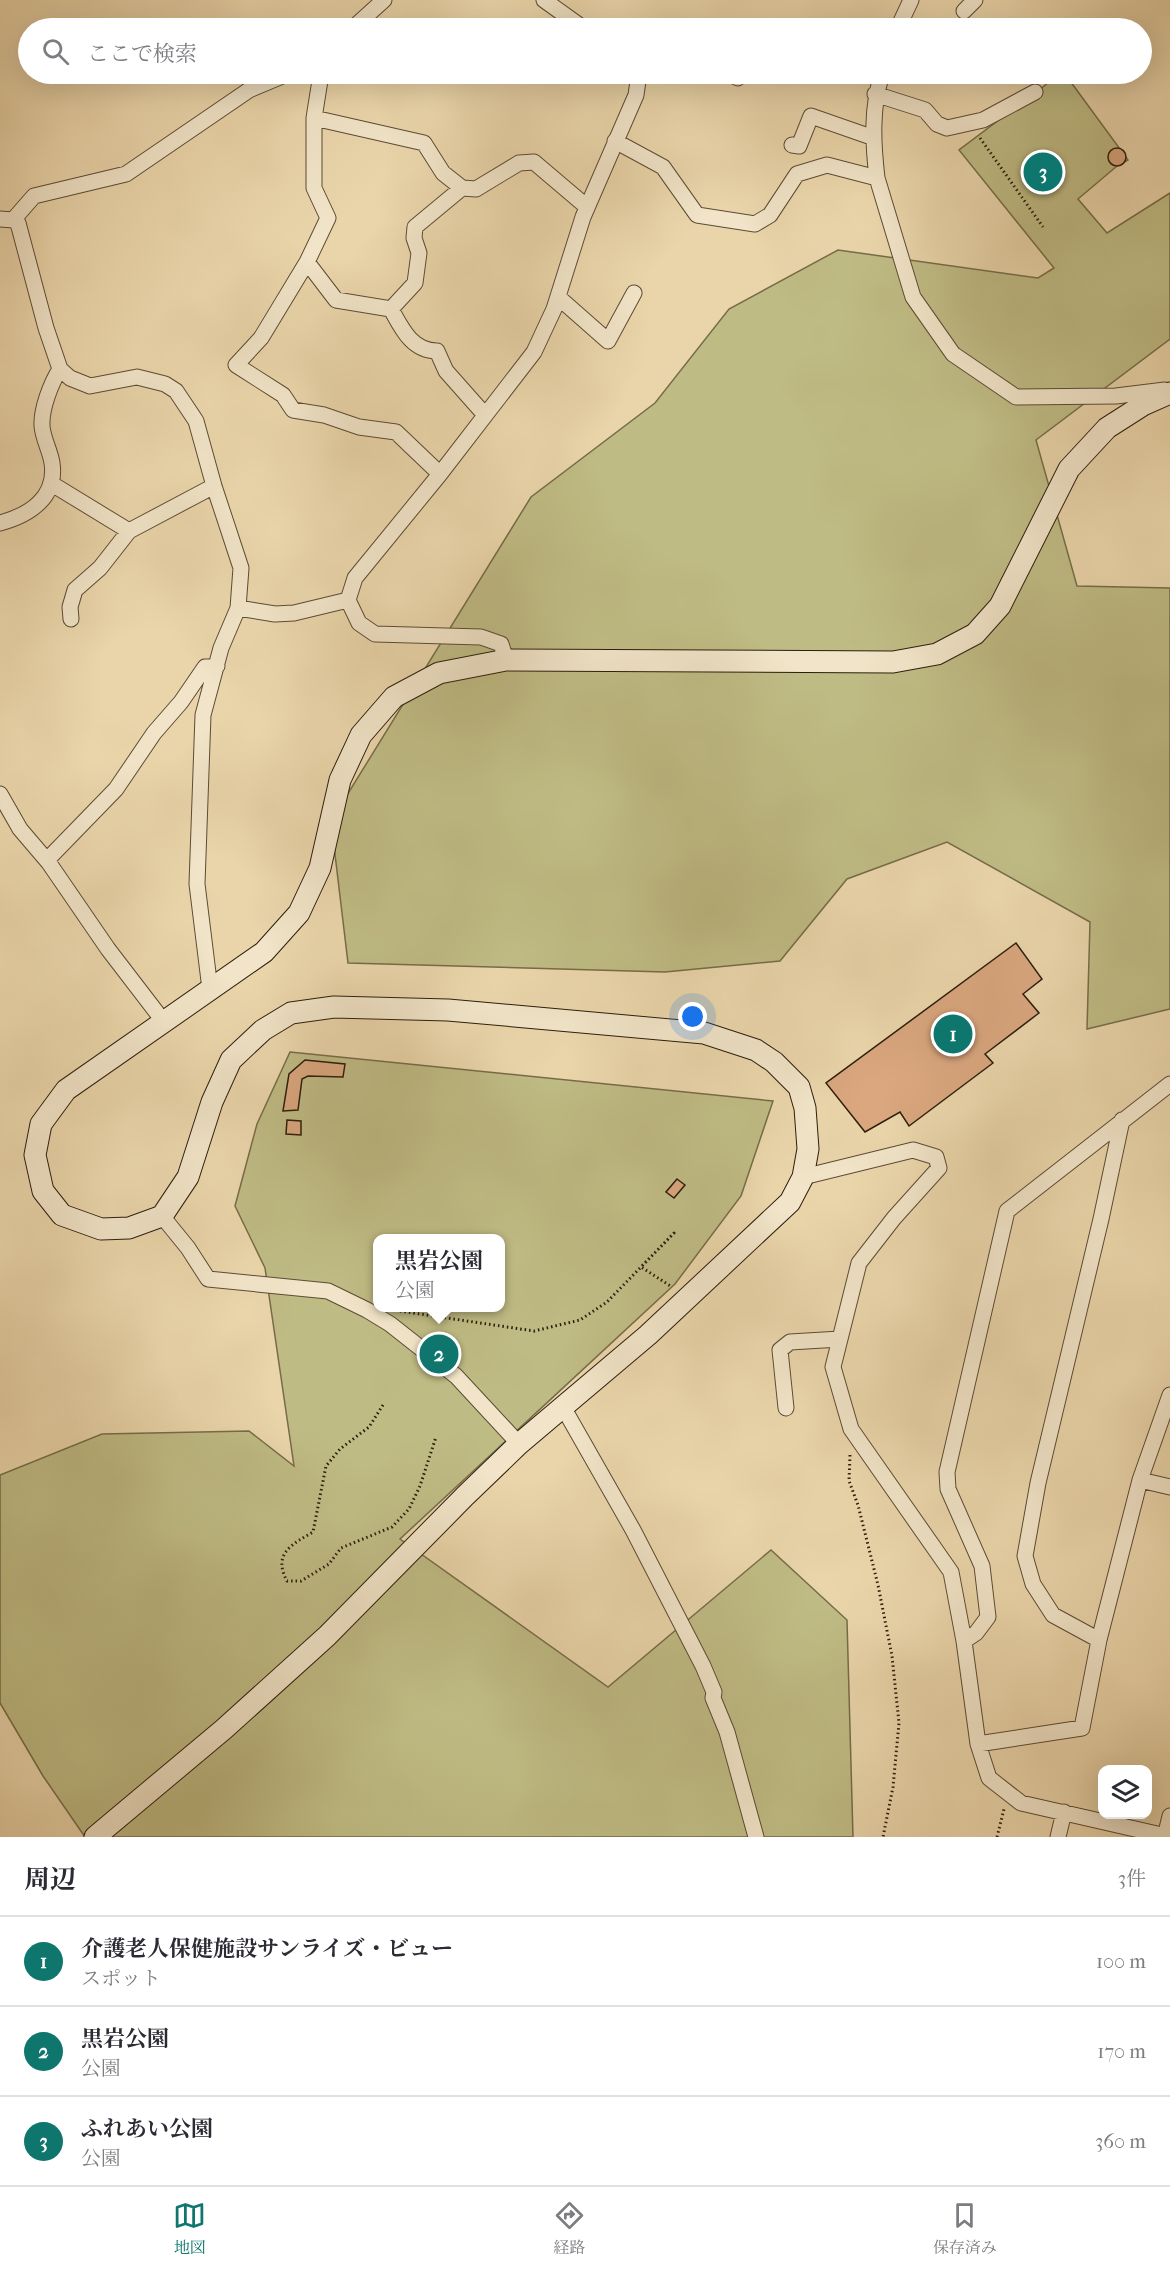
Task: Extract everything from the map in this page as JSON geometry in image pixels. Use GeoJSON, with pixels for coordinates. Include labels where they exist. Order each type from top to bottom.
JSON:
{"type":"FeatureCollection","features":[{"type":"Feature","properties":{"kind":"street"},"geometry":{"type":"LineString","coordinates":[[364,18],[384,0]]}},
{"type":"Feature","properties":{"kind":"street"},"geometry":{"type":"LineString","coordinates":[[544,0],[569,18]]}},
{"type":"Feature","properties":{"kind":"street"},"geometry":{"type":"LineString","coordinates":[[903,18],[911,0]]}},
{"type":"Feature","properties":{"kind":"street"},"geometry":{"type":"LineString","coordinates":[[210,989],[198,884],[203,715],[221,648],[238,608],[241,568],[214,486],[196,421],[176,391],[165,384],[137,377],[90,386],[69,378],[60,369],[46,328],[18,223],[7,219],[34,196],[126,174],[249,90],[263,84]]}},
{"type":"Feature","properties":{"kind":"street"},"geometry":{"type":"LineString","coordinates":[[319,84],[314,118],[314,188],[328,218],[307,262],[261,338],[236,365],[283,395],[293,410],[324,416],[359,428],[396,432],[440,474]]}},
{"type":"Feature","properties":{"kind":"street"},"geometry":{"type":"LineString","coordinates":[[506,660],[501,644],[481,637],[375,634],[359,623],[348,600],[355,578],[440,474],[534,352],[558,297],[587,207],[636,95],[638,84]]}},
{"type":"Feature","properties":{"kind":"street"},"geometry":{"type":"LineString","coordinates":[[878,84],[875,94],[874,138],[877,178],[913,297],[953,354],[1016,397],[1116,396],[1170,392]]}},
{"type":"Feature","properties":{"kind":"street"},"geometry":{"type":"LineString","coordinates":[[875,94],[925,110],[937,124],[947,128],[983,120],[1035,92]]}},
{"type":"Feature","properties":{"kind":"street"},"geometry":{"type":"LineString","coordinates":[[792,145],[799,146],[812,116],[874,138]]}},
{"type":"Feature","properties":{"kind":"street"},"geometry":{"type":"LineString","coordinates":[[314,118],[424,143],[443,173],[462,188],[476,189],[519,163],[534,162],[587,207]]}},
{"type":"Feature","properties":{"kind":"street"},"geometry":{"type":"LineString","coordinates":[[615,141],[663,167],[697,215],[755,224],[770,215],[797,174],[827,165],[877,178]]}},
{"type":"Feature","properties":{"kind":"street"},"geometry":{"type":"LineString","coordinates":[[391,309],[415,283],[419,253],[414,238],[415,227],[462,188]]}},
{"type":"Feature","properties":{"kind":"street"},"geometry":{"type":"LineString","coordinates":[[307,262],[336,300],[391,309]]}},
{"type":"Feature","properties":{"kind":"street"},"geometry":{"type":"LineString","coordinates":[[558,297],[609,340],[634,293]]}},
{"type":"Feature","properties":{"kind":"street"},"geometry":{"type":"LineString","coordinates":[[391,309],[408,338],[424,351],[437,351],[446,371],[485,416]]}},
{"type":"Feature","properties":{"kind":"street"},"geometry":{"type":"LineString","coordinates":[[0,523],[19,518],[42,501],[52,484],[52,461],[45,443],[42,425],[51,384],[60,369]]}},
{"type":"Feature","properties":{"kind":"street"},"geometry":{"type":"LineString","coordinates":[[95,1837],[224,1729],[327,1636],[519,1444],[648,1335],[790,1202],[803,1177],[808,1149],[805,1108],[799,1087],[774,1062],[756,1050],[704,1033],[448,1010],[334,1007],[291,1013],[263,1030],[231,1060],[212,1102],[188,1177],[162,1216],[129,1228],[101,1229],[62,1215],[43,1191],[35,1155],[41,1124],[66,1090],[264,952],[298,913],[320,868],[340,780],[361,735],[394,697],[439,673],[506,660],[893,662],[937,654],[975,634],[1000,606],[1069,469],[1107,428],[1143,405],[1170,392]]}},
{"type":"Feature","properties":{"kind":"street"},"geometry":{"type":"LineString","coordinates":[[52,484],[129,531]]}},
{"type":"Feature","properties":{"kind":"street"},"geometry":{"type":"LineString","coordinates":[[70,620],[70,608],[75,590],[99,568],[129,531],[214,486]]}},
{"type":"Feature","properties":{"kind":"street"},"geometry":{"type":"LineString","coordinates":[[238,608],[275,614],[294,613],[348,600]]}},
{"type":"Feature","properties":{"kind":"street"},"geometry":{"type":"LineString","coordinates":[[47,860],[116,789],[154,733],[181,702],[205,667],[217,666]]}},
{"type":"Feature","properties":{"kind":"street"},"geometry":{"type":"LineString","coordinates":[[0,794],[20,829],[47,860],[108,949],[164,1022]]}},
{"type":"Feature","properties":{"kind":"street"},"geometry":{"type":"LineString","coordinates":[[964,1641],[976,1633],[988,1617],[982,1566],[948,1489],[947,1472],[1007,1211],[1170,1084]]}},
{"type":"Feature","properties":{"kind":"street"},"geometry":{"type":"LineString","coordinates":[[1099,1640],[1053,1615],[1033,1584],[1025,1556],[1038,1483],[1101,1219],[1122,1120]]}},
{"type":"Feature","properties":{"kind":"street"},"geometry":{"type":"LineString","coordinates":[[803,1177],[913,1150],[936,1157],[939,1168],[894,1218],[859,1263],[833,1367],[851,1429],[951,1572],[964,1641],[978,1744],[989,1778],[1022,1803],[1167,1836],[1170,1816]]}},
{"type":"Feature","properties":{"kind":"street"},"geometry":{"type":"LineString","coordinates":[[162,1216],[188,1248],[208,1279],[328,1291],[390,1324],[456,1376],[519,1444]]}},
{"type":"Feature","properties":{"kind":"street"},"geometry":{"type":"LineString","coordinates":[[786,1408],[780,1350],[790,1342],[840,1340]]}},
{"type":"Feature","properties":{"kind":"street"},"geometry":{"type":"LineString","coordinates":[[978,1744],[1082,1728],[1099,1640],[1140,1480],[1170,1395]]}},
{"type":"Feature","properties":{"kind":"street"},"geometry":{"type":"LineString","coordinates":[[562,1407],[633,1530],[703,1666],[727,1732],[756,1837]]}},
{"type":"Feature","properties":{"kind":"street"},"geometry":{"type":"LineString","coordinates":[[1140,1480],[1170,1487]]}},
{"type":"Feature","properties":{"kind":"street"},"geometry":{"type":"LineString","coordinates":[[1058,1837],[1064,1812]]}},
{"type":"Feature","properties":{"kind":"path"},"geometry":{"type":"LineString","coordinates":[[988,148],[1042,227]]}},
{"type":"Feature","properties":{"kind":"path"},"geometry":{"type":"LineString","coordinates":[[405,1312],[534,1331],[580,1320],[607,1302],[674,1233],[641,1267]]}},
{"type":"Feature","properties":{"kind":"path"},"geometry":{"type":"LineString","coordinates":[[641,1267],[688,1298]]}},
{"type":"Feature","properties":{"kind":"path"},"geometry":{"type":"LineString","coordinates":[[383,1405],[369,1428],[360,1432],[340,1449],[326,1466],[314,1532],[289,1547],[283,1557],[282,1567],[287,1581],[301,1581],[329,1564],[341,1548],[392,1527],[409,1509],[413,1501],[436,1437]]}},
{"type":"Feature","properties":{"kind":"path"},"geometry":{"type":"LineString","coordinates":[[851,1429],[849,1481],[858,1505],[878,1585],[892,1656],[899,1723],[893,1786],[883,1837]]}},
{"type":"Feature","properties":{"kind":"path"},"geometry":{"type":"LineString","coordinates":[[998,1837],[1007,1792]]}},
{"type":"Feature","properties":{"kind":"shaded area"},"geometry":{"type":"Polygon","coordinates":[[[1047,84],[1072,84],[1128,160],[1117,166],[1078,199],[1107,233],[1170,193],[1170,339],[1036,440],[1077,586],[1170,588],[1170,1009],[1087,1029],[1090,922],[947,842],[847,879],[780,961],[665,972],[348,963],[331,821],[531,497],[655,403],[729,309],[838,250],[1038,278],[1054,268],[959,150],[1047,84]]]}},
{"type":"Feature","properties":{"kind":"shaded area"},"geometry":{"type":"Polygon","coordinates":[[[290,1052],[773,1101],[741,1196],[675,1284],[400,1539],[608,1687],[771,1550],[847,1620],[853,1837],[85,1837],[43,1776],[0,1703],[0,1475],[102,1434],[249,1431],[294,1466],[265,1268],[235,1206],[257,1124],[290,1052]]]}},
{"type":"Feature","properties":{"kind":"building"},"geometry":{"type":"Polygon","coordinates":[[[1117,148],[1123,151],[1126,157],[1123,163],[1117,166],[1111,163],[1108,157],[1111,151],[1117,148]]]}},
{"type":"Feature","properties":{"kind":"building"},"geometry":{"type":"Polygon","coordinates":[[[1016,943],[1042,979],[1023,994],[1039,1013],[985,1054],[993,1063],[909,1126],[900,1112],[865,1132],[826,1083],[1016,943]]]}},
{"type":"Feature","properties":{"kind":"building"},"geometry":{"type":"Polygon","coordinates":[[[305,1060],[345,1064],[343,1077],[308,1076],[302,1079],[298,1110],[283,1111],[289,1074],[305,1060]]]}},
{"type":"Feature","properties":{"kind":"building"},"geometry":{"type":"Polygon","coordinates":[[[287,1120],[301,1121],[301,1135],[286,1134],[287,1120]]]}},
{"type":"Feature","properties":{"kind":"building"},"geometry":{"type":"Polygon","coordinates":[[[677,1179],[685,1185],[674,1198],[666,1192],[677,1179]]]}},
{"type":"Feature","properties":{"kind":"place","name":"ふれあい公園"},"geometry":{"type":"Point","coordinates":[1043,172]}},
{"type":"Feature","properties":{"kind":"place","name":"介護老人保健施設サンライズ・ビュー"},"geometry":{"type":"Point","coordinates":[953,1034]}},
{"type":"Feature","properties":{"kind":"place","name":"黒岩公園"},"geometry":{"type":"Point","coordinates":[439,1354]}}]}
